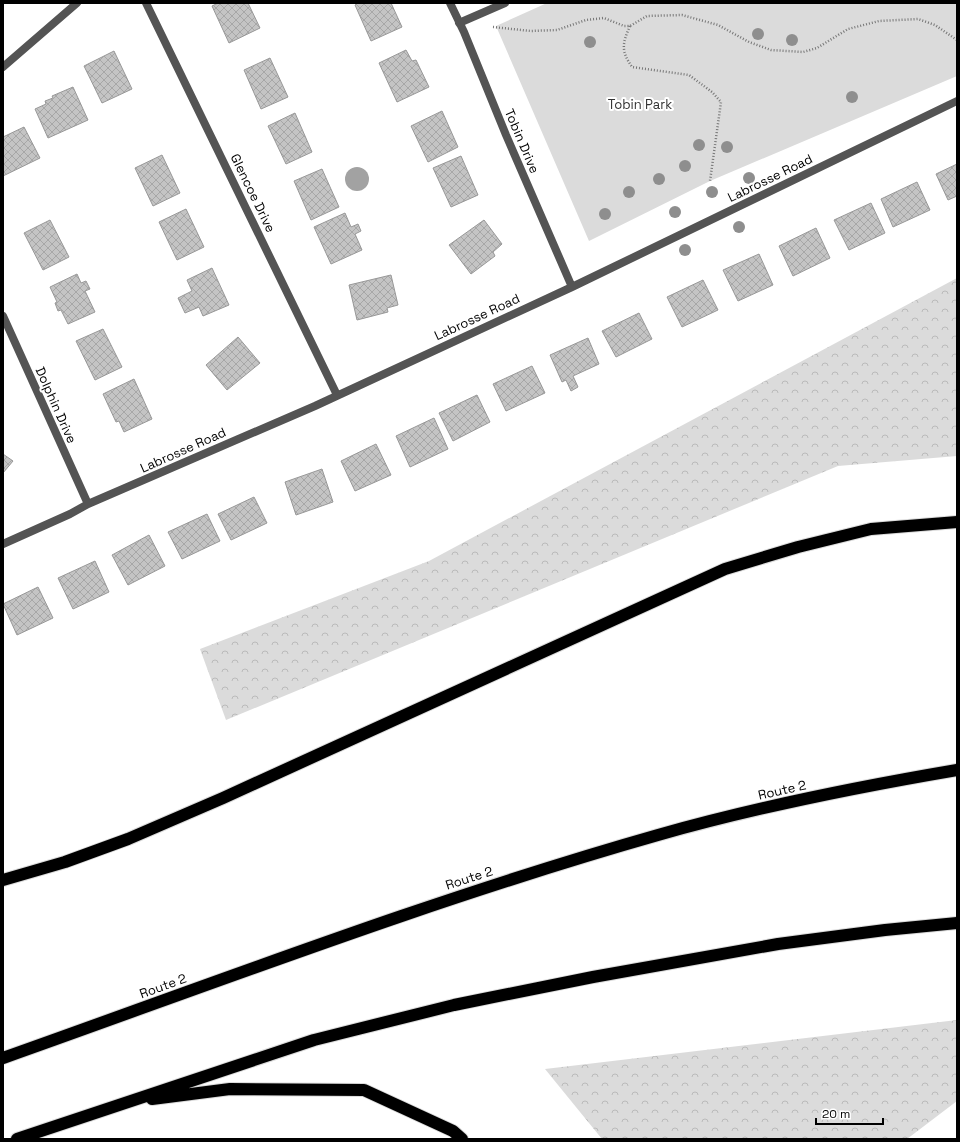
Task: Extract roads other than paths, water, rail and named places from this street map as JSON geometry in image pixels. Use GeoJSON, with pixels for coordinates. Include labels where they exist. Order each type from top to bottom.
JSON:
{"type":"FeatureCollection","features":[{"type":"Feature","properties":{"kind":"highway"},"geometry":{"type":"LineString","coordinates":[[3,880],[65,862],[121,842],[223,798],[725,569],[798,547],[871,529],[957,522]]}},
{"type":"Feature","properties":{"kind":"highway","name":"Route 2"},"geometry":{"type":"LineString","coordinates":[[3,1058],[458,896],[660,834],[784,803],[896,780],[957,770]]}},
{"type":"Feature","properties":{"kind":"highway"},"geometry":{"type":"LineString","coordinates":[[17,1139],[314,1040],[454,1005],[593,977],[778,944],[885,930],[957,923]]}},
{"type":"Feature","properties":{"kind":"highway"},"geometry":{"type":"LineString","coordinates":[[123,1103],[230,1089],[364,1090],[453,1131],[462,1139]]}},
{"type":"Feature","properties":{"kind":"street"},"geometry":{"type":"LineString","coordinates":[[3,67],[77,3]]}},
{"type":"Feature","properties":{"kind":"street","name":"Glencoe Drive"},"geometry":{"type":"LineString","coordinates":[[146,3],[337,395]]}},
{"type":"Feature","properties":{"kind":"street","name":"Tobin Drive"},"geometry":{"type":"LineString","coordinates":[[450,3],[572,287]]}},
{"type":"Feature","properties":{"kind":"street"},"geometry":{"type":"LineString","coordinates":[[459,23],[505,3]]}},
{"type":"Feature","properties":{"kind":"street","name":"Labrosse Road"},"geometry":{"type":"LineString","coordinates":[[3,544],[70,514],[88,504],[337,395],[572,287],[957,101]]}},
{"type":"Feature","properties":{"kind":"street","name":"Dolphin Drive"},"geometry":{"type":"LineString","coordinates":[[3,316],[88,504]]}},
{"type":"Feature","properties":{"kind":"park label","name":"Tobin Park"},"geometry":{"type":"Point","coordinates":[640,104]}}]}
